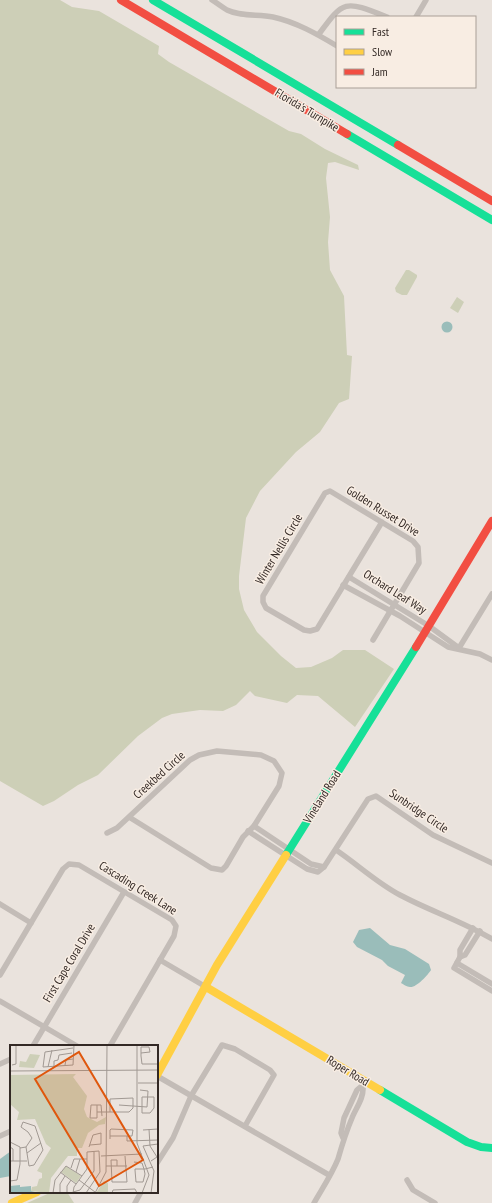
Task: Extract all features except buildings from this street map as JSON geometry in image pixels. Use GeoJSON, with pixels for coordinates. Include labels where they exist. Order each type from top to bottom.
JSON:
{"type":"FeatureCollection","features":[{"type":"Feature","properties":{"kind":"main road","name":"Florida's Turnpike"},"geometry":{"type":"LineString","coordinates":[[122,0],[492,220]]}},
{"type":"Feature","properties":{"kind":"main road","name":"Florida's Turnpike"},"geometry":{"type":"LineString","coordinates":[[153,0],[492,201]]}},
{"type":"Feature","properties":{"kind":"main road","name":"Vineland Road"},"geometry":{"type":"LineString","coordinates":[[158,1074],[206,987],[216,965],[427,629],[492,520]]}},
{"type":"Feature","properties":{"kind":"main road","name":"Roper Road"},"geometry":{"type":"LineString","coordinates":[[206,987],[364,1084],[467,1142],[492,1148]]}},
{"type":"Feature","properties":{"kind":"main road"},"geometry":{"type":"LineString","coordinates":[[12,1203],[35,1193]]}},
{"type":"Feature","properties":{"kind":"street"},"geometry":{"type":"LineString","coordinates":[[212,0],[228,11],[272,17],[318,34],[336,45]]}},
{"type":"Feature","properties":{"kind":"street"},"geometry":{"type":"LineString","coordinates":[[318,34],[336,7],[343,1],[354,0],[385,16]]}},
{"type":"Feature","properties":{"kind":"street"},"geometry":{"type":"LineString","coordinates":[[417,16],[426,0]]}},
{"type":"Feature","properties":{"kind":"street","name":"Golden Russet Drive"},"geometry":{"type":"LineString","coordinates":[[327,491],[413,541],[418,547],[419,563],[373,640]]}},
{"type":"Feature","properties":{"kind":"street","name":"Winter Nellis Circle"},"geometry":{"type":"LineString","coordinates":[[327,491],[263,596],[263,602],[266,608],[304,630],[310,631],[317,629],[382,522]]}},
{"type":"Feature","properties":{"kind":"street","name":"Orchard Leaf Way"},"geometry":{"type":"LineString","coordinates":[[348,577],[394,604],[427,629]]}},
{"type":"Feature","properties":{"kind":"street","name":"Orchard Leaf Way"},"geometry":{"type":"LineString","coordinates":[[343,585],[390,612],[427,629]]}},
{"type":"Feature","properties":{"kind":"street"},"geometry":{"type":"LineString","coordinates":[[459,648],[492,594]]}},
{"type":"Feature","properties":{"kind":"street"},"geometry":{"type":"LineString","coordinates":[[404,619],[407,613]]}},
{"type":"Feature","properties":{"kind":"street"},"geometry":{"type":"LineString","coordinates":[[427,629],[447,638],[459,648]]}},
{"type":"Feature","properties":{"kind":"street"},"geometry":{"type":"LineString","coordinates":[[427,629],[448,647],[459,648],[480,654],[492,660]]}},
{"type":"Feature","properties":{"kind":"street"},"geometry":{"type":"LineString","coordinates":[[443,644],[447,638]]}},
{"type":"Feature","properties":{"kind":"street","name":"Creekbed Circle"},"geometry":{"type":"LineString","coordinates":[[107,833],[117,828],[190,760],[199,755],[217,751],[267,756],[279,766],[282,773],[279,786],[254,826],[248,831],[222,870],[216,870],[134,822],[129,817]]}},
{"type":"Feature","properties":{"kind":"street","name":"Sunbridge Circle"},"geometry":{"type":"LineString","coordinates":[[324,868],[368,799],[376,796],[433,835],[492,863]]}},
{"type":"Feature","properties":{"kind":"street"},"geometry":{"type":"LineString","coordinates":[[254,826],[307,869],[318,872],[324,868]]}},
{"type":"Feature","properties":{"kind":"street"},"geometry":{"type":"LineString","coordinates":[[248,831],[311,864],[324,868]]}},
{"type":"Feature","properties":{"kind":"street"},"geometry":{"type":"LineString","coordinates":[[336,850],[398,894],[473,928],[492,939]]}},
{"type":"Feature","properties":{"kind":"street","name":"Cascading Creek Lane"},"geometry":{"type":"LineString","coordinates":[[31,922],[63,869],[69,864],[79,865],[172,920],[176,926],[174,936],[111,1045]]}},
{"type":"Feature","properties":{"kind":"street"},"geometry":{"type":"LineString","coordinates":[[307,869],[311,864]]}},
{"type":"Feature","properties":{"kind":"street","name":"First Cape Coral Drive"},"geometry":{"type":"LineString","coordinates":[[35,1045],[124,892]]}},
{"type":"Feature","properties":{"kind":"street"},"geometry":{"type":"LineString","coordinates":[[0,904],[31,922],[0,975]]}},
{"type":"Feature","properties":{"kind":"street"},"geometry":{"type":"LineString","coordinates":[[457,963],[460,950],[473,928]]}},
{"type":"Feature","properties":{"kind":"street"},"geometry":{"type":"LineString","coordinates":[[457,963],[465,955],[480,932]]}},
{"type":"Feature","properties":{"kind":"street"},"geometry":{"type":"LineString","coordinates":[[160,960],[206,987]]}},
{"type":"Feature","properties":{"kind":"street"},"geometry":{"type":"LineString","coordinates":[[457,963],[492,984]]}},
{"type":"Feature","properties":{"kind":"street"},"geometry":{"type":"LineString","coordinates":[[457,963],[492,991]]}},
{"type":"Feature","properties":{"kind":"street"},"geometry":{"type":"LineString","coordinates":[[0,1001],[74,1045]]}},
{"type":"Feature","properties":{"kind":"street"},"geometry":{"type":"LineString","coordinates":[[158,1161],[173,1138],[191,1096],[222,1045],[236,1049],[270,1070],[274,1075],[245,1126]]}},
{"type":"Feature","properties":{"kind":"street"},"geometry":{"type":"LineString","coordinates":[[0,1064],[10,1059]]}},
{"type":"Feature","properties":{"kind":"street"},"geometry":{"type":"LineString","coordinates":[[158,1077],[329,1175]]}},
{"type":"Feature","properties":{"kind":"street"},"geometry":{"type":"LineString","coordinates":[[344,1138],[341,1133],[344,1118],[357,1090],[364,1084]]}},
{"type":"Feature","properties":{"kind":"street"},"geometry":{"type":"LineString","coordinates":[[314,1203],[337,1160],[351,1120],[364,1093],[364,1084]]}},
{"type":"Feature","properties":{"kind":"street"},"geometry":{"type":"LineString","coordinates":[[344,1118],[351,1120]]}},
{"type":"Feature","properties":{"kind":"street"},"geometry":{"type":"LineString","coordinates":[[0,1136],[10,1131]]}},
{"type":"Feature","properties":{"kind":"street"},"geometry":{"type":"LineString","coordinates":[[407,1180],[413,1190],[435,1203]]}},
{"type":"Feature","properties":{"kind":"street"},"geometry":{"type":"LineString","coordinates":[[134,1203],[140,1193]]}},
{"type":"Feature","properties":{"kind":"green space"},"geometry":{"type":"Polygon","coordinates":[[[0,0],[60,0],[72,7],[99,11],[159,46],[158,54],[169,62],[289,131],[301,134],[325,149],[358,165],[359,170],[335,162],[328,163],[326,178],[330,217],[328,242],[330,270],[344,296],[347,355],[352,356],[349,399],[339,403],[320,432],[296,452],[260,491],[246,518],[239,576],[239,589],[244,610],[257,632],[281,656],[296,668],[311,667],[332,658],[343,650],[365,650],[394,669],[355,727],[318,696],[297,695],[287,703],[255,696],[250,691],[236,705],[223,711],[200,710],[172,714],[162,718],[138,736],[98,775],[43,806],[0,781],[0,0]]]}},
{"type":"Feature","properties":{"kind":"green space"},"geometry":{"type":"Polygon","coordinates":[[[406,270],[409,270],[417,275],[417,277],[407,295],[402,295],[396,292],[395,288],[406,270]]]}},
{"type":"Feature","properties":{"kind":"green space"},"geometry":{"type":"Polygon","coordinates":[[[457,297],[464,302],[458,313],[450,308],[457,297]]]}},
{"type":"Feature","properties":{"kind":"green space"},"geometry":{"type":"Polygon","coordinates":[[[50,1193],[68,1193],[74,1203],[27,1203],[50,1193]]]}},
{"type":"Feature","properties":{"kind":"water"},"geometry":{"type":"Polygon","coordinates":[[[447,321],[451,323],[453,327],[451,331],[447,333],[443,331],[441,327],[443,323],[447,321]]]}},
{"type":"Feature","properties":{"kind":"water"},"geometry":{"type":"Polygon","coordinates":[[[370,928],[390,945],[405,949],[429,964],[431,970],[422,981],[413,987],[408,987],[401,983],[405,975],[388,966],[382,960],[357,947],[353,942],[359,930],[370,928]]]}},
{"type":"Feature","properties":{"kind":"water"},"geometry":{"type":"Polygon","coordinates":[[[10,1152],[10,1176],[0,1178],[0,1159],[10,1152]]]}},
{"type":"Feature","properties":{"kind":"traffic: fast"},"geometry":{"type":"LineString","coordinates":[[153,0],[398,145]]}},
{"type":"Feature","properties":{"kind":"traffic: fast"},"geometry":{"type":"LineString","coordinates":[[347,134],[492,220]]}},
{"type":"Feature","properties":{"kind":"traffic: fast"},"geometry":{"type":"LineString","coordinates":[[286,855],[416,647]]}},
{"type":"Feature","properties":{"kind":"traffic: fast"},"geometry":{"type":"LineString","coordinates":[[380,1090],[467,1142],[481,1147],[492,1148]]}},
{"type":"Feature","properties":{"kind":"traffic: slow"},"geometry":{"type":"LineString","coordinates":[[158,1073],[217,965],[286,855]]}},
{"type":"Feature","properties":{"kind":"traffic: slow"},"geometry":{"type":"LineString","coordinates":[[206,987],[380,1090]]}},
{"type":"Feature","properties":{"kind":"traffic: slow"},"geometry":{"type":"LineString","coordinates":[[12,1203],[35,1193]]}},
{"type":"Feature","properties":{"kind":"traffic: jam"},"geometry":{"type":"LineString","coordinates":[[121,0],[347,134]]}},
{"type":"Feature","properties":{"kind":"traffic: jam"},"geometry":{"type":"LineString","coordinates":[[398,145],[492,201]]}},
{"type":"Feature","properties":{"kind":"traffic: jam"},"geometry":{"type":"LineString","coordinates":[[416,647],[492,521]]}}]}
